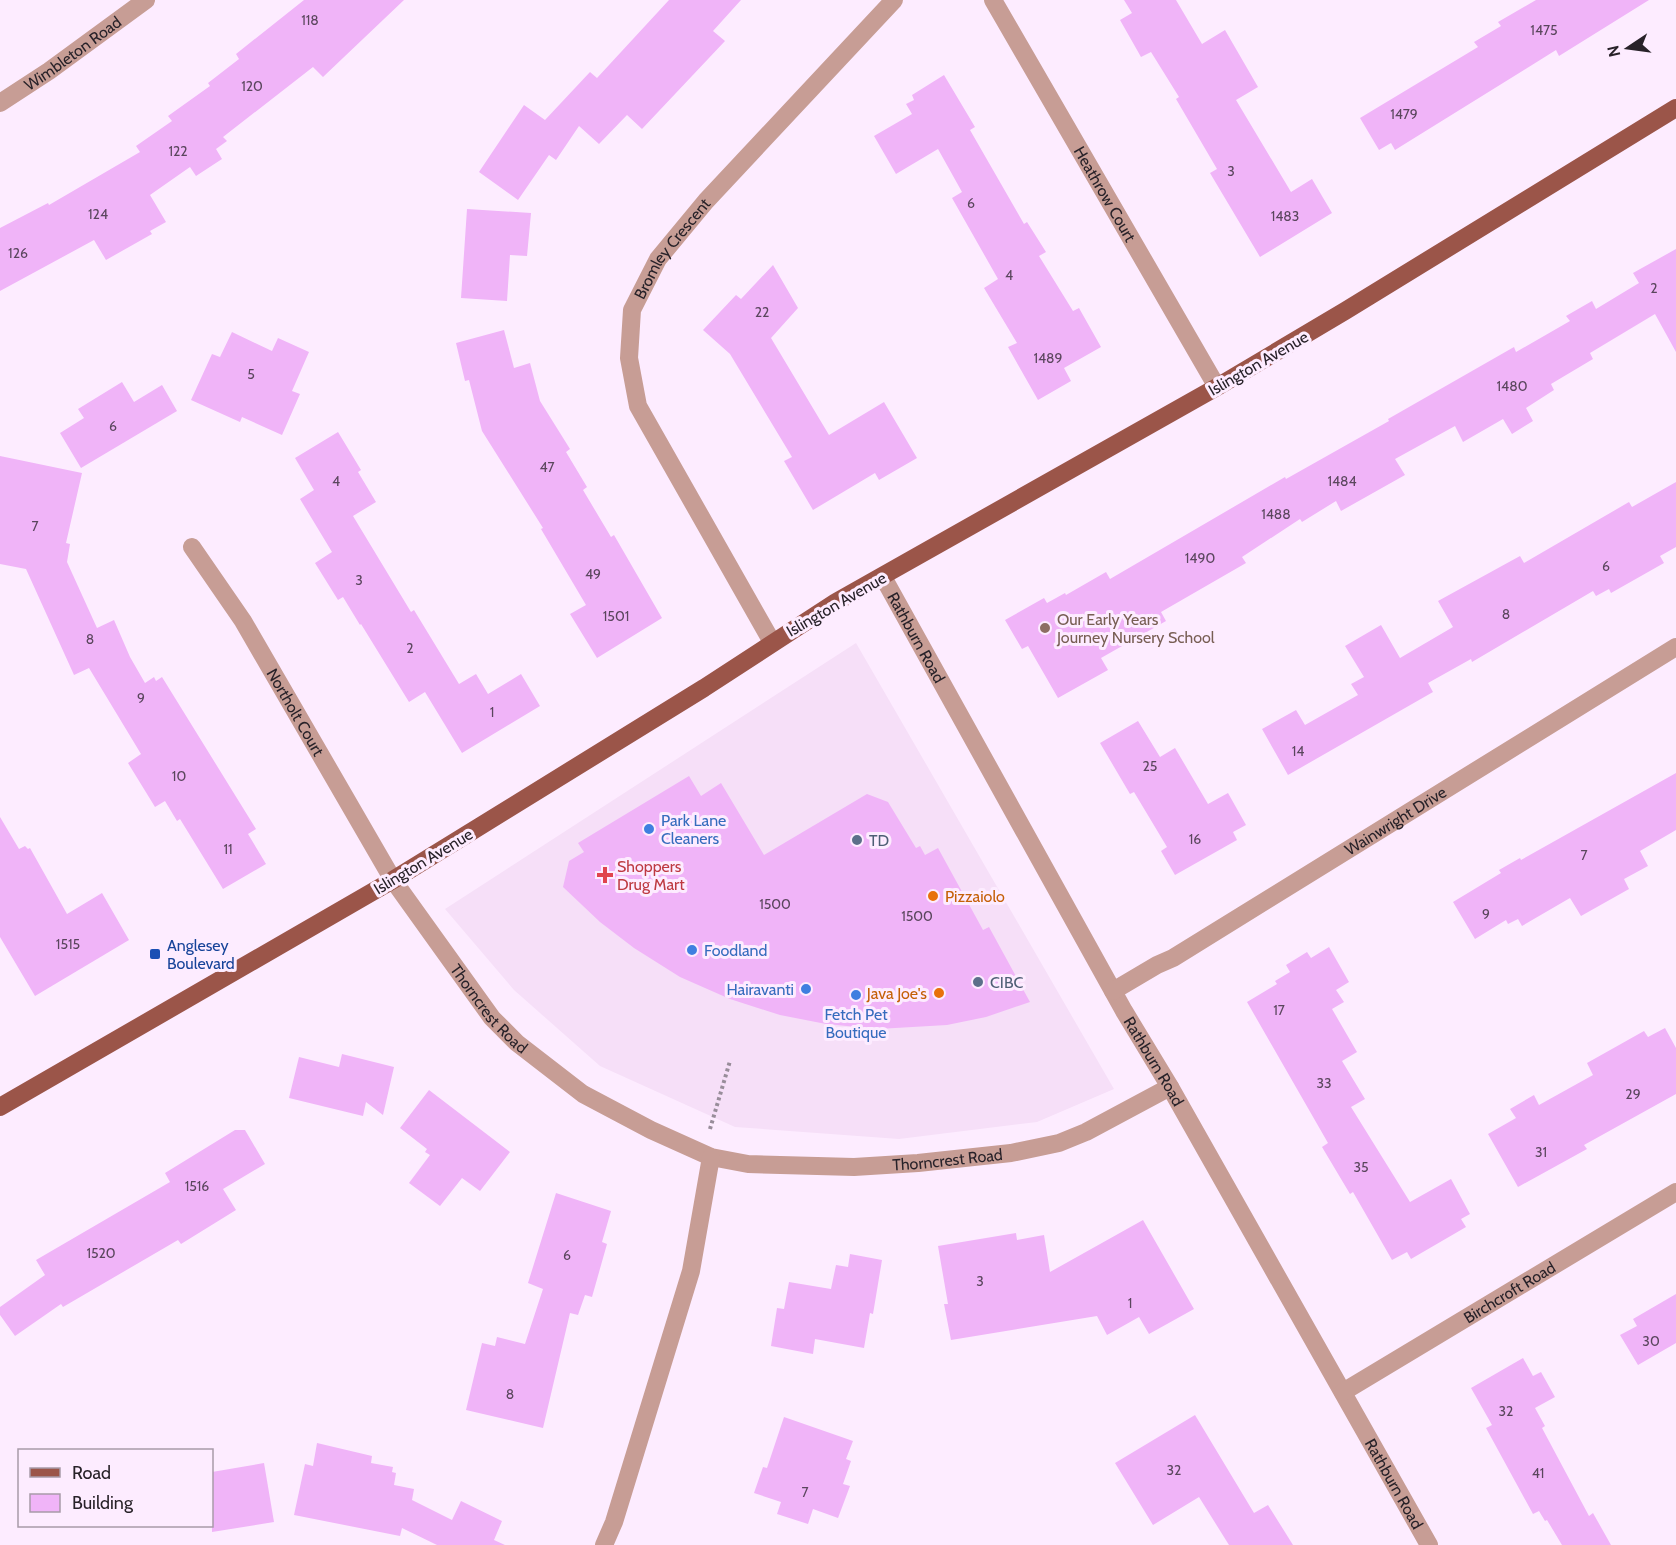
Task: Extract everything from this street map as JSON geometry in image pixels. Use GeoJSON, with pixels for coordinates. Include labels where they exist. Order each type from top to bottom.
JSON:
{"type":"FeatureCollection","features":[{"type":"Feature","properties":{"kind":"main road","name":"Islington Avenue"},"geometry":{"type":"LineString","coordinates":[[0,1107],[393,880],[704,688],[836,602],[1218,387],[1675,112]]}},
{"type":"Feature","properties":{"kind":"street","name":"Wimbleton Road"},"geometry":{"type":"LineString","coordinates":[[0,103],[49,71],[146,0]]}},
{"type":"Feature","properties":{"kind":"street","name":"Bromley Crescent"},"geometry":{"type":"LineString","coordinates":[[772,642],[638,406],[629,358],[632,310],[658,259],[706,201],[894,0]]}},
{"type":"Feature","properties":{"kind":"street","name":"Heathrow Court"},"geometry":{"type":"LineString","coordinates":[[993,0],[1218,387]]}},
{"type":"Feature","properties":{"kind":"street","name":"Northolt Court"},"geometry":{"type":"LineString","coordinates":[[192,547],[243,621],[393,880]]}},
{"type":"Feature","properties":{"kind":"street","name":"Rathburn Road"},"geometry":{"type":"LineString","coordinates":[[884,577],[1113,991],[1430,1545]]}},
{"type":"Feature","properties":{"kind":"street","name":"Wainwright Drive"},"geometry":{"type":"LineString","coordinates":[[1113,991],[1173,958],[1676,648]]}},
{"type":"Feature","properties":{"kind":"street","name":"Thorncrest Road"},"geometry":{"type":"LineString","coordinates":[[393,880],[492,1018],[517,1043],[583,1094],[651,1130],[707,1154],[748,1164],[854,1167],[1011,1153],[1059,1143],[1086,1132],[1170,1087]]}},
{"type":"Feature","properties":{"kind":"street"},"geometry":{"type":"LineString","coordinates":[[604,1545],[614,1522],[691,1271],[707,1154]]}},
{"type":"Feature","properties":{"kind":"street","name":"Birchcroft Road"},"geometry":{"type":"LineString","coordinates":[[1343,1392],[1676,1192]]}},
{"type":"Feature","properties":{"kind":"path"},"geometry":{"type":"LineString","coordinates":[[707,1154],[730,1061]]}},
{"type":"Feature","properties":{"kind":"shaded area"},"geometry":{"type":"Polygon","coordinates":[[[856,643],[1114,1089],[1037,1122],[899,1139],[735,1127],[600,1066],[514,990],[445,909],[856,643]]]}},
{"type":"Feature","properties":{"kind":"building"},"geometry":{"type":"Polygon","coordinates":[[[304,0],[404,0],[323,77],[313,67],[223,137],[227,141],[216,149],[222,159],[196,176],[190,167],[150,195],[166,222],[150,231],[152,234],[106,260],[94,240],[0,291],[0,228],[48,203],[49,205],[140,152],[136,146],[172,121],[168,116],[210,86],[208,83],[239,59],[236,54],[304,0]]]}},
{"type":"Feature","properties":{"kind":"building"},"geometry":{"type":"Polygon","coordinates":[[[669,0],[741,0],[713,31],[725,41],[642,129],[627,115],[599,144],[579,126],[556,160],[549,155],[518,200],[479,172],[524,105],[545,120],[590,72],[597,78],[669,0]]]}},
{"type":"Feature","properties":{"kind":"building"},"geometry":{"type":"Polygon","coordinates":[[[1124,0],[1176,0],[1202,44],[1225,30],[1258,87],[1236,100],[1291,192],[1312,179],[1332,213],[1260,257],[1210,173],[1217,169],[1176,99],[1179,97],[1151,52],[1141,57],[1120,20],[1132,13],[1124,0]]]}},
{"type":"Feature","properties":{"kind":"building"},"geometry":{"type":"Polygon","coordinates":[[[1536,0],[1649,0],[1559,56],[1556,50],[1395,150],[1391,143],[1379,150],[1360,118],[1478,47],[1474,42],[1501,26],[1498,22],[1536,0]]]}},
{"type":"Feature","properties":{"kind":"building"},"geometry":{"type":"Polygon","coordinates":[[[944,75],[975,127],[970,130],[1024,224],[1027,222],[1046,252],[1039,256],[1073,311],[1079,308],[1101,347],[1064,368],[1071,381],[1038,400],[1008,347],[1017,343],[984,288],[998,279],[952,198],[962,192],[938,149],[896,174],[874,136],[912,114],[906,104],[914,100],[912,95],[944,75]]]}},
{"type":"Feature","properties":{"kind":"building"},"geometry":{"type":"Polygon","coordinates":[[[467,209],[531,213],[527,256],[510,255],[507,301],[461,298],[467,209]]]}},
{"type":"Feature","properties":{"kind":"building"},"geometry":{"type":"Polygon","coordinates":[[[1676,249],[1676,352],[1655,314],[1590,353],[1593,359],[1551,384],[1554,390],[1526,408],[1533,421],[1512,434],[1503,419],[1463,442],[1455,426],[1395,459],[1405,475],[1341,511],[1336,501],[1302,522],[1300,519],[1242,557],[1246,563],[1161,612],[1166,621],[1101,658],[1108,670],[1058,698],[1028,646],[1022,649],[1005,620],[1044,598],[1047,603],[1065,593],[1066,595],[1106,572],[1110,579],[1285,477],[1286,479],[1389,421],[1388,419],[1514,347],[1516,352],[1570,321],[1566,316],[1592,301],[1596,309],[1639,283],[1633,273],[1676,249]]]}},
{"type":"Feature","properties":{"kind":"building"},"geometry":{"type":"Polygon","coordinates":[[[773,265],[798,308],[771,338],[829,435],[884,402],[917,458],[879,480],[875,473],[813,510],[784,461],[792,457],[730,354],[703,330],[736,295],[741,299],[773,265]]]}},
{"type":"Feature","properties":{"kind":"building"},"geometry":{"type":"Polygon","coordinates":[[[504,330],[514,368],[530,363],[540,401],[570,449],[566,452],[587,487],[583,490],[611,537],[614,535],[662,618],[597,658],[570,614],[586,605],[541,529],[543,528],[482,431],[469,380],[465,381],[456,343],[504,330]]]}},
{"type":"Feature","properties":{"kind":"building"},"geometry":{"type":"Polygon","coordinates":[[[232,332],[272,351],[278,338],[309,352],[292,391],[300,394],[282,435],[242,417],[240,422],[191,400],[212,354],[220,357],[232,332]]]}},
{"type":"Feature","properties":{"kind":"building"},"geometry":{"type":"Polygon","coordinates":[[[122,382],[134,402],[162,385],[177,411],[81,468],[60,433],[84,418],[78,409],[122,382]]]}},
{"type":"Feature","properties":{"kind":"building"},"geometry":{"type":"Polygon","coordinates":[[[338,432],[361,470],[358,472],[376,502],[353,516],[411,612],[414,610],[459,684],[476,674],[488,694],[521,674],[540,706],[462,753],[425,692],[409,702],[343,597],[338,600],[315,563],[332,552],[300,499],[314,490],[295,458],[338,432]]]}},
{"type":"Feature","properties":{"kind":"building"},"geometry":{"type":"Polygon","coordinates":[[[0,456],[82,473],[66,543],[70,544],[67,562],[97,628],[114,620],[130,657],[145,683],[154,677],[156,681],[162,677],[256,829],[248,834],[266,864],[223,889],[180,819],[177,821],[165,801],[155,807],[128,763],[141,754],[89,668],[74,675],[26,569],[0,564],[0,456]]]}},
{"type":"Feature","properties":{"kind":"building"},"geometry":{"type":"Polygon","coordinates":[[[1676,482],[1676,547],[1660,556],[1664,563],[1611,593],[1609,589],[1596,596],[1593,591],[1472,662],[1471,659],[1428,683],[1433,692],[1288,775],[1262,729],[1296,710],[1305,725],[1358,695],[1351,684],[1364,677],[1345,646],[1381,625],[1400,658],[1453,627],[1438,601],[1520,556],[1524,563],[1629,502],[1632,507],[1676,482]]]}},
{"type":"Feature","properties":{"kind":"building"},"geometry":{"type":"Polygon","coordinates":[[[1138,721],[1160,757],[1175,748],[1208,804],[1228,793],[1246,825],[1233,832],[1237,840],[1175,875],[1161,851],[1167,847],[1134,792],[1130,794],[1100,743],[1138,721]]]}},
{"type":"Feature","properties":{"kind":"building"},"geometry":{"type":"Polygon","coordinates":[[[1676,773],[1676,830],[1640,851],[1648,866],[1624,879],[1629,889],[1581,916],[1570,898],[1522,926],[1518,919],[1508,924],[1506,920],[1475,939],[1453,902],[1501,873],[1499,870],[1520,858],[1521,860],[1676,773]]]}},
{"type":"Feature","properties":{"kind":"building"},"geometry":{"type":"Polygon","coordinates":[[[689,776],[701,796],[721,783],[764,855],[867,794],[888,802],[916,848],[920,846],[925,855],[938,848],[983,930],[989,927],[1030,1002],[986,1017],[947,1025],[878,1029],[826,1024],[780,1015],[730,999],[680,977],[634,948],[600,922],[563,887],[569,861],[584,852],[578,843],[689,776]]]}},
{"type":"Feature","properties":{"kind":"building"},"geometry":{"type":"Polygon","coordinates":[[[0,817],[19,849],[25,846],[30,848],[67,914],[102,893],[129,940],[35,996],[0,937],[0,817]]]}},
{"type":"Feature","properties":{"kind":"building"},"geometry":{"type":"Polygon","coordinates":[[[1329,947],[1349,982],[1336,990],[1344,1002],[1332,1009],[1357,1052],[1342,1061],[1365,1099],[1351,1107],[1410,1202],[1451,1179],[1470,1214],[1461,1219],[1466,1227],[1411,1259],[1407,1252],[1392,1260],[1353,1192],[1350,1194],[1322,1147],[1328,1143],[1247,1002],[1277,984],[1275,981],[1290,972],[1286,965],[1307,952],[1311,958],[1329,947]]]}},
{"type":"Feature","properties":{"kind":"building"},"geometry":{"type":"Polygon","coordinates":[[[1665,1028],[1676,1048],[1676,1094],[1584,1145],[1587,1149],[1518,1187],[1488,1134],[1516,1118],[1510,1109],[1534,1095],[1539,1105],[1593,1075],[1587,1063],[1644,1031],[1648,1037],[1665,1028]]]}},
{"type":"Feature","properties":{"kind":"building"},"geometry":{"type":"Polygon","coordinates":[[[342,1054],[394,1067],[383,1115],[366,1102],[363,1116],[289,1098],[299,1057],[339,1067],[342,1054]]]}},
{"type":"Feature","properties":{"kind":"building"},"geometry":{"type":"Polygon","coordinates":[[[429,1090],[510,1152],[480,1191],[462,1178],[440,1206],[409,1183],[430,1155],[425,1152],[427,1149],[400,1128],[429,1090]]]}},
{"type":"Feature","properties":{"kind":"building"},"geometry":{"type":"Polygon","coordinates":[[[235,1130],[245,1130],[265,1164],[223,1189],[236,1210],[181,1244],[178,1240],[63,1307],[61,1304],[15,1336],[0,1315],[0,1307],[45,1275],[36,1260],[170,1182],[165,1173],[235,1130]]]}},
{"type":"Feature","properties":{"kind":"building"},"geometry":{"type":"Polygon","coordinates":[[[556,1193],[611,1211],[602,1242],[607,1244],[592,1297],[585,1295],[578,1315],[570,1313],[543,1428],[466,1410],[482,1343],[495,1346],[497,1337],[525,1344],[543,1289],[528,1283],[556,1193]]]}},
{"type":"Feature","properties":{"kind":"building"},"geometry":{"type":"Polygon","coordinates":[[[1143,1220],[1194,1309],[1149,1334],[1139,1317],[1107,1335],[1097,1316],[951,1340],[944,1304],[948,1304],[938,1246],[1016,1233],[1017,1240],[1044,1235],[1050,1272],[1143,1220]]]}},
{"type":"Feature","properties":{"kind":"building"},"geometry":{"type":"Polygon","coordinates":[[[850,1254],[882,1260],[873,1314],[870,1313],[864,1348],[815,1339],[813,1354],[771,1346],[777,1308],[784,1309],[789,1282],[831,1289],[836,1265],[848,1267],[850,1254]]]}},
{"type":"Feature","properties":{"kind":"building"},"geometry":{"type":"Polygon","coordinates":[[[1676,1294],[1676,1343],[1638,1365],[1620,1335],[1637,1326],[1633,1319],[1676,1294]]]}},
{"type":"Feature","properties":{"kind":"building"},"geometry":{"type":"Polygon","coordinates":[[[1523,1358],[1533,1376],[1541,1372],[1555,1397],[1535,1408],[1545,1426],[1542,1428],[1589,1516],[1593,1513],[1611,1545],[1562,1545],[1539,1511],[1533,1514],[1486,1428],[1492,1425],[1471,1388],[1523,1358]]]}},
{"type":"Feature","properties":{"kind":"building"},"geometry":{"type":"Polygon","coordinates":[[[1195,1415],[1254,1513],[1268,1505],[1293,1545],[1229,1545],[1199,1497],[1153,1525],[1115,1463],[1195,1415]]]}},
{"type":"Feature","properties":{"kind":"building"},"geometry":{"type":"Polygon","coordinates":[[[784,1417],[853,1441],[846,1459],[851,1461],[843,1484],[850,1486],[838,1518],[813,1509],[808,1524],[777,1514],[781,1502],[754,1493],[763,1467],[767,1468],[784,1417]]]}},
{"type":"Feature","properties":{"kind":"building"},"geometry":{"type":"Polygon","coordinates":[[[317,1443],[372,1456],[371,1463],[393,1467],[392,1472],[396,1473],[394,1485],[414,1489],[412,1500],[452,1520],[461,1501],[502,1521],[494,1540],[505,1545],[437,1545],[402,1528],[400,1536],[294,1515],[305,1464],[313,1466],[317,1443]]]}},
{"type":"Feature","properties":{"kind":"building"},"geometry":{"type":"Polygon","coordinates":[[[264,1463],[274,1522],[212,1532],[213,1472],[264,1463]]]}},
{"type":"Feature","properties":{"kind":"place","name":"Our Early Years Journey Nursery School"},"geometry":{"type":"Point","coordinates":[1045,628]}},
{"type":"Feature","properties":{"kind":"place","name":"Park Lane Cleaners"},"geometry":{"type":"Point","coordinates":[649,829]}},
{"type":"Feature","properties":{"kind":"place","name":"TD"},"geometry":{"type":"Point","coordinates":[857,840]}},
{"type":"Feature","properties":{"kind":"place","name":"Shoppers Drug Mart"},"geometry":{"type":"Point","coordinates":[605,875]}},
{"type":"Feature","properties":{"kind":"place","name":"Pizzaiolo"},"geometry":{"type":"Point","coordinates":[933,896]}},
{"type":"Feature","properties":{"kind":"place","name":"Foodland"},"geometry":{"type":"Point","coordinates":[692,950]}},
{"type":"Feature","properties":{"kind":"place","name":"Anglesey Boulevard"},"geometry":{"type":"Point","coordinates":[155,954]}},
{"type":"Feature","properties":{"kind":"place","name":"CIBC"},"geometry":{"type":"Point","coordinates":[978,982]}},
{"type":"Feature","properties":{"kind":"place","name":"Hairavanti"},"geometry":{"type":"Point","coordinates":[806,989]}},
{"type":"Feature","properties":{"kind":"place","name":"Java Joe's"},"geometry":{"type":"Point","coordinates":[939,993]}},
{"type":"Feature","properties":{"kind":"place","name":"Fetch Pet Boutique"},"geometry":{"type":"Point","coordinates":[856,995]}}]}
